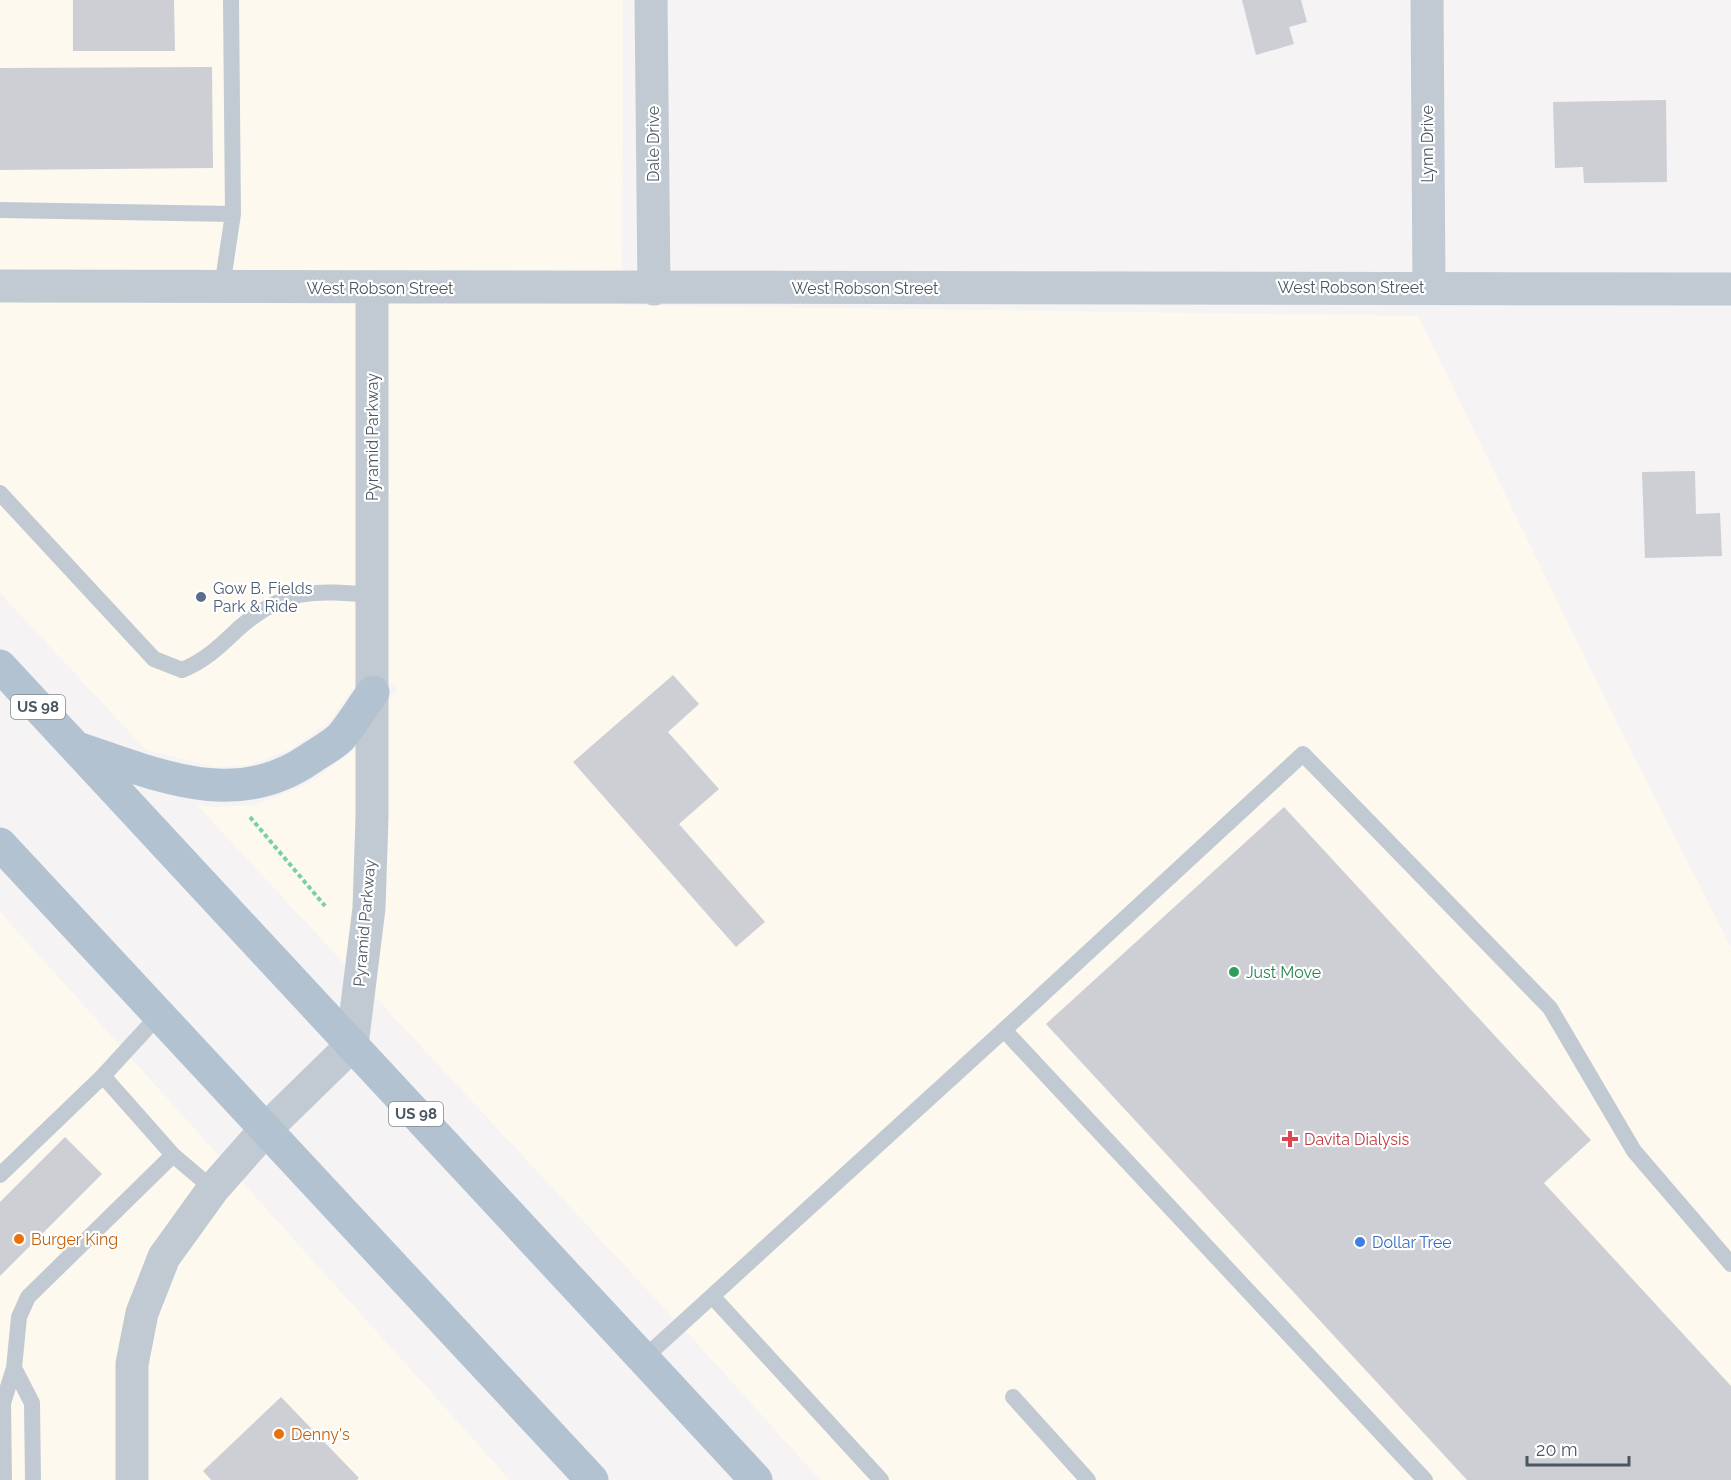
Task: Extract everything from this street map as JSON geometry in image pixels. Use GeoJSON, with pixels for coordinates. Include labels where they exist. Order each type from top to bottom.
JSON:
{"type":"FeatureCollection","features":[{"type":"Feature","properties":{"kind":"main road","name":"US 98"},"geometry":{"type":"LineString","coordinates":[[0,666],[756,1480]]}},
{"type":"Feature","properties":{"kind":"main road"},"geometry":{"type":"LineString","coordinates":[[77,748],[159,775],[213,787],[254,785],[298,767],[340,738],[373,692]]}},
{"type":"Feature","properties":{"kind":"main road"},"geometry":{"type":"LineString","coordinates":[[0,844],[592,1480]]}},
{"type":"Feature","properties":{"kind":"street","name":"Dale Drive"},"geometry":{"type":"LineString","coordinates":[[651,0],[654,289]]}},
{"type":"Feature","properties":{"kind":"street","name":"Lynn Drive"},"geometry":{"type":"LineString","coordinates":[[1427,0],[1429,287]]}},
{"type":"Feature","properties":{"kind":"street","name":"West Robson Street"},"geometry":{"type":"LineString","coordinates":[[0,286],[654,289],[1429,287],[1731,289]]}},
{"type":"Feature","properties":{"kind":"street","name":"Pyramid Parkway"},"geometry":{"type":"LineString","coordinates":[[352,1045],[369,908],[373,692],[372,288]]}},
{"type":"Feature","properties":{"kind":"street"},"geometry":{"type":"LineString","coordinates":[[132,1480],[132,1364],[142,1312],[164,1257],[213,1189],[265,1130],[352,1045]]}},
{"type":"Feature","properties":{"kind":"lane"},"geometry":{"type":"LineString","coordinates":[[222,287],[233,214],[231,0]]}},
{"type":"Feature","properties":{"kind":"lane"},"geometry":{"type":"LineString","coordinates":[[0,210],[233,214]]}},
{"type":"Feature","properties":{"kind":"lane"},"geometry":{"type":"LineString","coordinates":[[0,493],[154,659],[182,670],[201,663],[251,618],[288,597],[316,591],[372,595]]}},
{"type":"Feature","properties":{"kind":"lane"},"geometry":{"type":"LineString","coordinates":[[643,1359],[1303,754],[1550,1008],[1634,1151],[1731,1264]]}},
{"type":"Feature","properties":{"kind":"lane"},"geometry":{"type":"LineString","coordinates":[[0,1174],[103,1076],[158,1016]]}},
{"type":"Feature","properties":{"kind":"lane"},"geometry":{"type":"LineString","coordinates":[[1004,1030],[1425,1480]]}},
{"type":"Feature","properties":{"kind":"lane"},"geometry":{"type":"LineString","coordinates":[[103,1076],[173,1155],[213,1189]]}},
{"type":"Feature","properties":{"kind":"lane"},"geometry":{"type":"LineString","coordinates":[[4,1480],[3,1403],[15,1368],[18,1317],[28,1297],[115,1215],[173,1155]]}},
{"type":"Feature","properties":{"kind":"lane"},"geometry":{"type":"LineString","coordinates":[[712,1296],[881,1480]]}},
{"type":"Feature","properties":{"kind":"lane"},"geometry":{"type":"LineString","coordinates":[[15,1368],[32,1403],[33,1480]]}},
{"type":"Feature","properties":{"kind":"lane"},"geometry":{"type":"LineString","coordinates":[[1013,1397],[1088,1480]]}},
{"type":"Feature","properties":{"kind":"path"},"geometry":{"type":"LineString","coordinates":[[244,809],[326,906]]}},
{"type":"Feature","properties":{"kind":"shaded area"},"geometry":{"type":"Polygon","coordinates":[[[0,0],[623,0],[622,305],[1418,316],[1620,729],[1731,947],[1731,1480],[820,1480],[714,1362],[196,804],[213,807],[255,805],[308,784],[353,751],[397,689],[370,665],[328,723],[291,749],[250,765],[214,767],[146,750],[0,593],[0,0]]]}},
{"type":"Feature","properties":{"kind":"shaded area"},"geometry":{"type":"Polygon","coordinates":[[[0,912],[510,1480],[0,1480],[0,912]]]}},
{"type":"Feature","properties":{"kind":"building"},"geometry":{"type":"Polygon","coordinates":[[[73,0],[174,0],[175,51],[73,51],[73,0]]]}},
{"type":"Feature","properties":{"kind":"building"},"geometry":{"type":"Polygon","coordinates":[[[1242,0],[1301,0],[1307,22],[1289,27],[1294,44],[1256,55],[1242,0]]]}},
{"type":"Feature","properties":{"kind":"building"},"geometry":{"type":"Polygon","coordinates":[[[212,67],[213,168],[0,170],[0,68],[212,67]]]}},
{"type":"Feature","properties":{"kind":"building"},"geometry":{"type":"Polygon","coordinates":[[[1666,100],[1667,182],[1584,183],[1583,167],[1555,168],[1553,102],[1666,100]]]}},
{"type":"Feature","properties":{"kind":"building"},"geometry":{"type":"Polygon","coordinates":[[[1695,471],[1696,514],[1720,513],[1722,556],[1645,558],[1642,472],[1695,471]]]}},
{"type":"Feature","properties":{"kind":"building"},"geometry":{"type":"Polygon","coordinates":[[[673,675],[699,704],[668,732],[719,789],[679,824],[765,922],[736,947],[573,762],[673,675]]]}},
{"type":"Feature","properties":{"kind":"building"},"geometry":{"type":"Polygon","coordinates":[[[1284,807],[1591,1140],[1544,1183],[1731,1386],[1731,1480],[1467,1480],[1046,1024],[1284,807]]]}},
{"type":"Feature","properties":{"kind":"building","name":"Burger King"},"geometry":{"type":"Polygon","coordinates":[[[65,1137],[102,1174],[0,1276],[0,1202],[65,1137]]]}},
{"type":"Feature","properties":{"kind":"building","name":"Denny's"},"geometry":{"type":"Polygon","coordinates":[[[281,1397],[359,1478],[357,1480],[211,1480],[203,1471],[281,1397]]]}},
{"type":"Feature","properties":{"kind":"place","name":"Gow B. Fields Park & Ride"},"geometry":{"type":"Point","coordinates":[201,597]}},
{"type":"Feature","properties":{"kind":"place","name":"Just Move"},"geometry":{"type":"Point","coordinates":[1234,972]}},
{"type":"Feature","properties":{"kind":"place","name":"Davita Dialysis"},"geometry":{"type":"Point","coordinates":[1290,1139]}},
{"type":"Feature","properties":{"kind":"place","name":"Burger King"},"geometry":{"type":"Point","coordinates":[19,1239]}},
{"type":"Feature","properties":{"kind":"place","name":"Dollar Tree"},"geometry":{"type":"Point","coordinates":[1360,1242]}},
{"type":"Feature","properties":{"kind":"place","name":"Denny's"},"geometry":{"type":"Point","coordinates":[279,1434]}}]}
